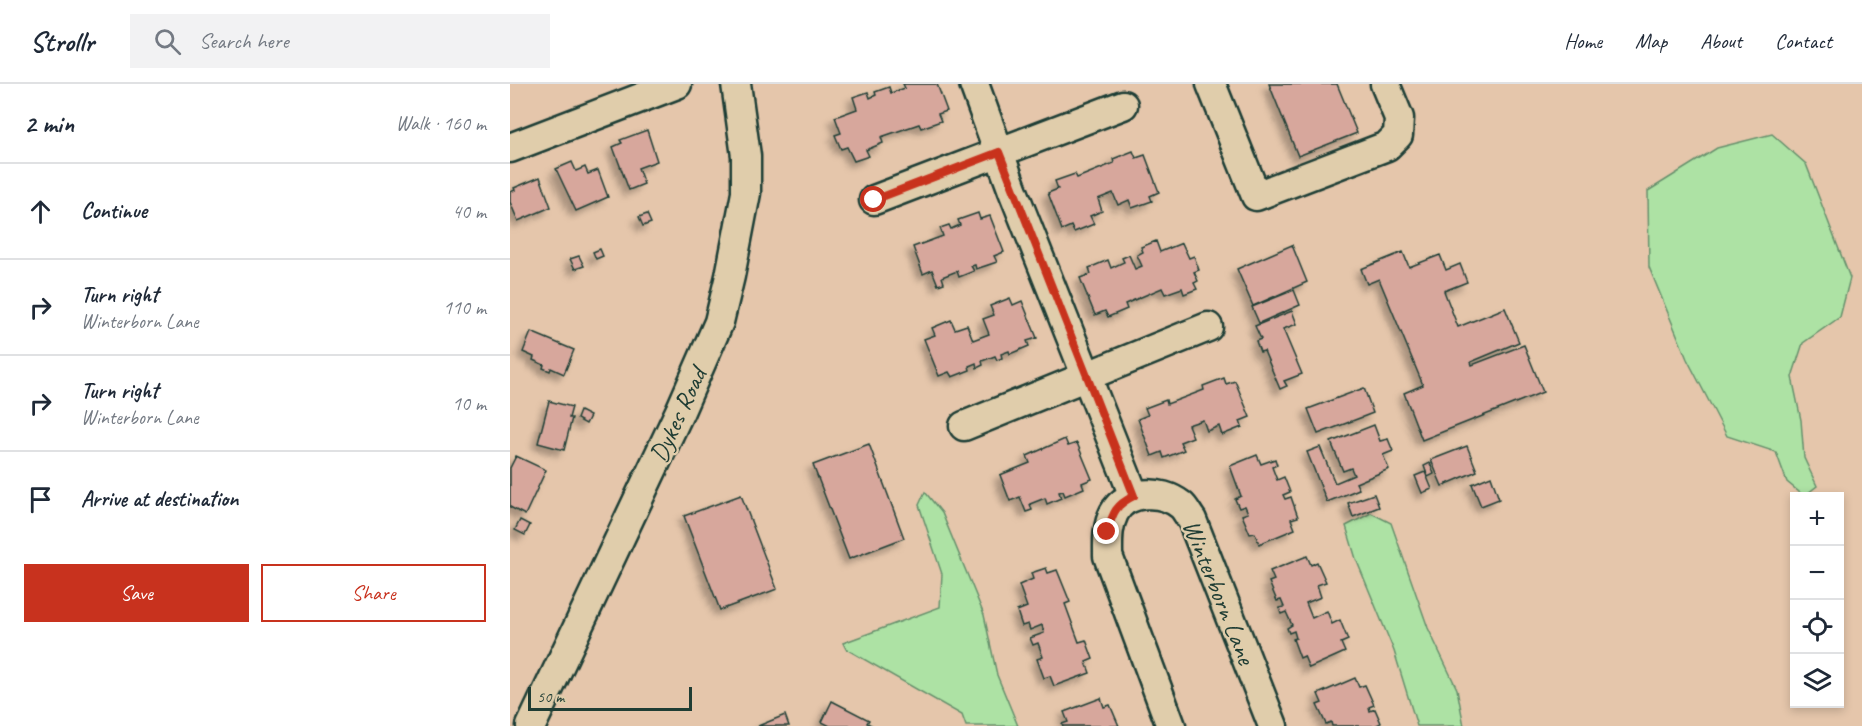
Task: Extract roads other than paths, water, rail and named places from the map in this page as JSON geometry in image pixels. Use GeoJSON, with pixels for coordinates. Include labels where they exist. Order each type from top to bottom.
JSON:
{"type":"FeatureCollection","features":[{"type":"Feature","properties":{"kind":"street"},"geometry":{"type":"LineString","coordinates":[[510,148],[677,84]]}},
{"type":"Feature","properties":{"kind":"street","name":"Dykes Road"},"geometry":{"type":"LineString","coordinates":[[531,726],[676,421],[719,322],[746,193],[746,156],[736,84]]}},
{"type":"Feature","properties":{"kind":"street"},"geometry":{"type":"LineString","coordinates":[[974,84],[1134,496],[1121,502],[1113,514],[1107,532],[1108,556],[1172,726]]}},
{"type":"Feature","properties":{"kind":"street"},"geometry":{"type":"LineString","coordinates":[[1211,84],[1256,196],[1387,146],[1398,135],[1399,118],[1385,84]]}},
{"type":"Feature","properties":{"kind":"street"},"geometry":{"type":"LineString","coordinates":[[874,200],[1123,105]]}},
{"type":"Feature","properties":{"kind":"street"},"geometry":{"type":"LineString","coordinates":[[964,426],[1208,327]]}},
{"type":"Feature","properties":{"kind":"street","name":"Winterborn Lane"},"geometry":{"type":"LineString","coordinates":[[1134,496],[1154,494],[1171,499],[1182,506],[1192,520],[1273,726]]}}]}
